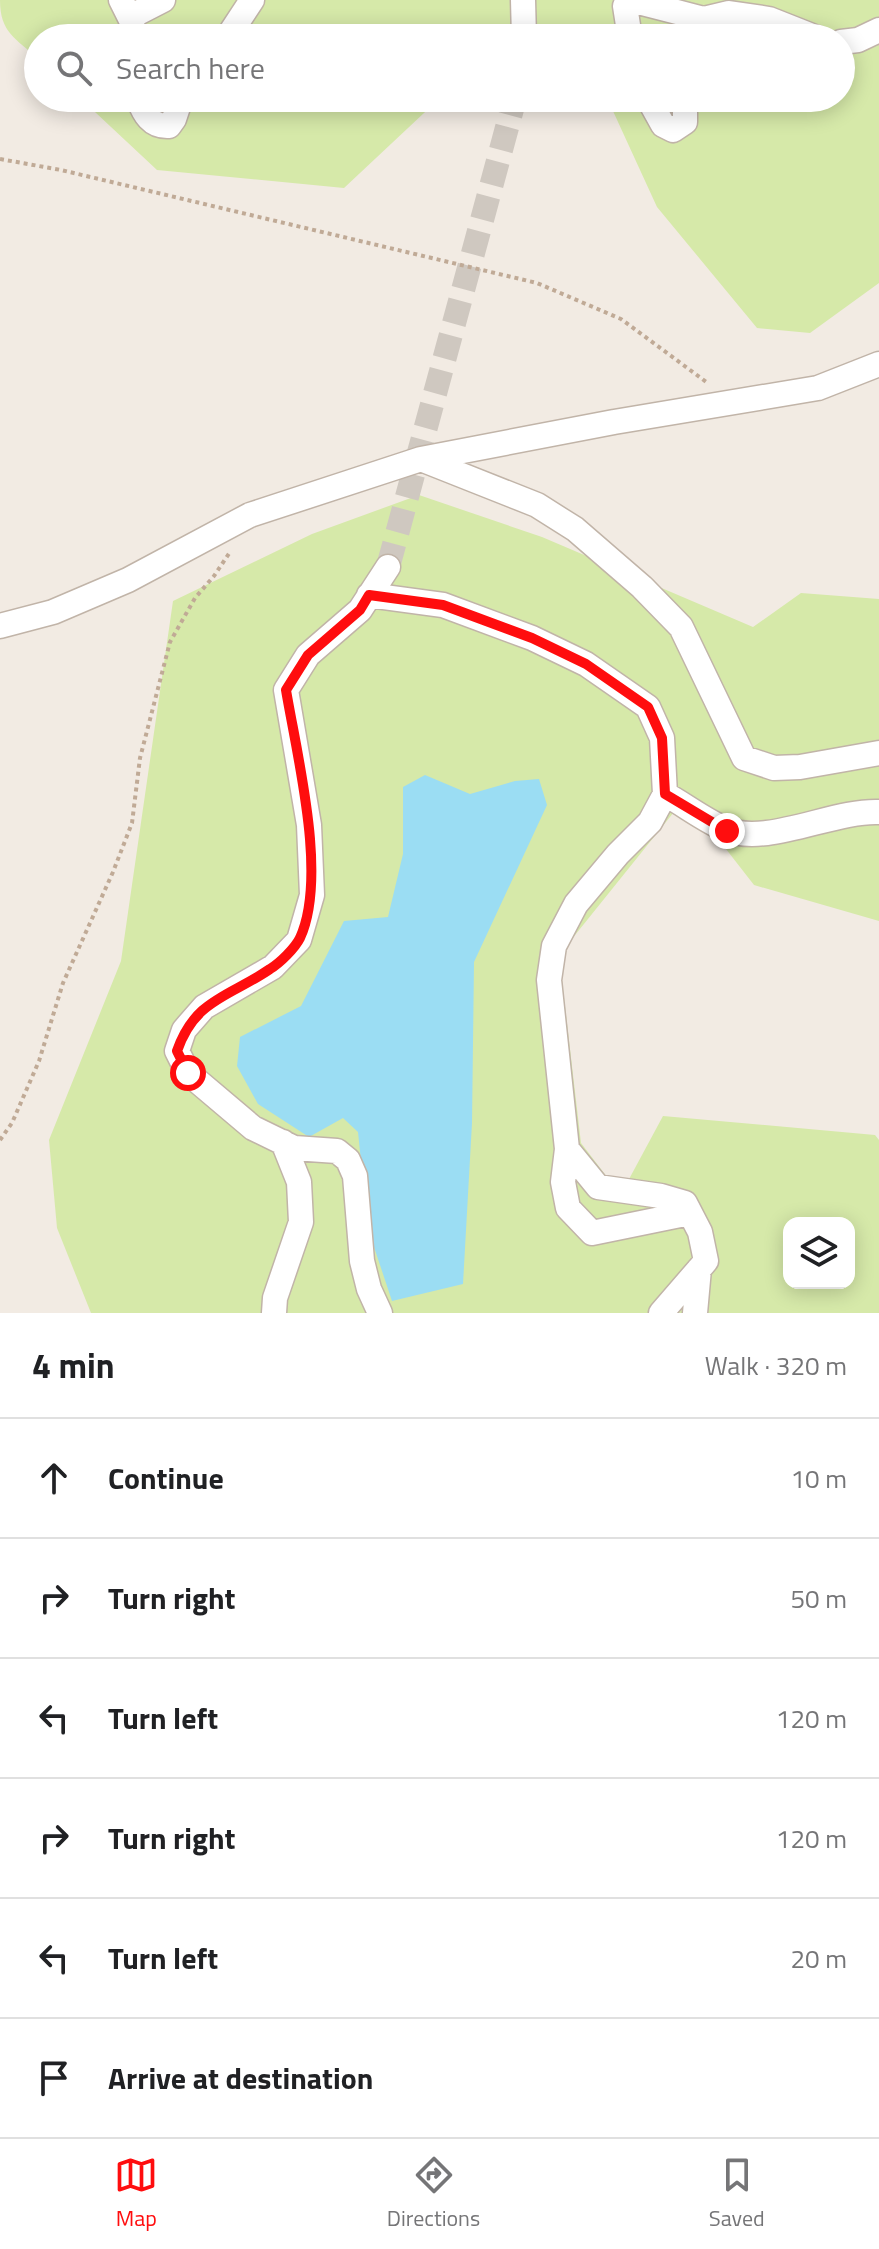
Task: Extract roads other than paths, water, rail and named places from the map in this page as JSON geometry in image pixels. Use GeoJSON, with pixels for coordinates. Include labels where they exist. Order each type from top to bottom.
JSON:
{"type":"FeatureCollection","features":[{"type":"Feature","properties":{"kind":"street"},"geometry":{"type":"LineString","coordinates":[[128,18],[163,0]]}},
{"type":"Feature","properties":{"kind":"street"},"geometry":{"type":"LineString","coordinates":[[236,24],[252,0]]}},
{"type":"Feature","properties":{"kind":"street"},"geometry":{"type":"LineString","coordinates":[[523,0],[524,24]]}},
{"type":"Feature","properties":{"kind":"street"},"geometry":{"type":"LineString","coordinates":[[628,24],[625,6],[629,0],[687,24]]}},
{"type":"Feature","properties":{"kind":"street"},"geometry":{"type":"LineString","coordinates":[[706,24],[729,13],[782,24]]}},
{"type":"Feature","properties":{"kind":"street"},"geometry":{"type":"LineString","coordinates":[[855,40],[879,30]]}},
{"type":"Feature","properties":{"kind":"street"},"geometry":{"type":"LineString","coordinates":[[145,112],[149,120],[160,126],[169,126],[176,112]]}},
{"type":"Feature","properties":{"kind":"street"},"geometry":{"type":"LineString","coordinates":[[656,112],[663,125],[673,130],[685,122],[685,112]]}},
{"type":"Feature","properties":{"kind":"street"},"geometry":{"type":"LineString","coordinates":[[0,626],[53,612],[128,580],[250,515],[421,459],[614,422],[818,388],[879,364]]}},
{"type":"Feature","properties":{"kind":"street"},"geometry":{"type":"LineString","coordinates":[[421,459],[537,505],[575,529],[642,587],[681,627],[744,758],[774,768],[800,767],[879,753]]}},
{"type":"Feature","properties":{"kind":"street"},"geometry":{"type":"LineString","coordinates":[[380,1313],[369,1289],[362,1261],[355,1176],[348,1160],[337,1151],[294,1148],[253,1128],[188,1073],[177,1051],[184,1030],[204,1007],[273,967],[299,940],[312,895],[309,825],[286,690],[308,655],[360,610],[388,567]]}},
{"type":"Feature","properties":{"kind":"street"},"geometry":{"type":"LineString","coordinates":[[369,595],[443,605],[532,638],[586,664],[648,707],[662,738],[665,794],[650,822],[576,904],[554,946],[549,980],[567,1149],[563,1182],[568,1208],[592,1233],[690,1213]]}},
{"type":"Feature","properties":{"kind":"street"},"geometry":{"type":"LineString","coordinates":[[665,794],[727,831],[762,835],[862,811],[879,812]]}},
{"type":"Feature","properties":{"kind":"street"},"geometry":{"type":"LineString","coordinates":[[274,1313],[275,1298],[301,1222],[299,1182],[283,1142]]}},
{"type":"Feature","properties":{"kind":"street"},"geometry":{"type":"LineString","coordinates":[[567,1149],[598,1187],[661,1196],[685,1203],[700,1232],[706,1261],[661,1313]]}},
{"type":"Feature","properties":{"kind":"street"},"geometry":{"type":"LineString","coordinates":[[695,1313],[699,1269]]}},
{"type":"Feature","properties":{"kind":"water"},"geometry":{"type":"Polygon","coordinates":[[[425,775],[470,794],[515,781],[539,779],[547,805],[474,962],[472,1123],[463,1284],[392,1301],[368,1229],[358,1132],[343,1118],[309,1137],[258,1104],[237,1066],[240,1037],[301,1006],[344,921],[388,917],[403,854],[403,787],[425,775]]]}},
{"type":"Feature","properties":{"kind":"tunnel"},"geometry":{"type":"LineString","coordinates":[[388,567],[511,112]]}}]}
